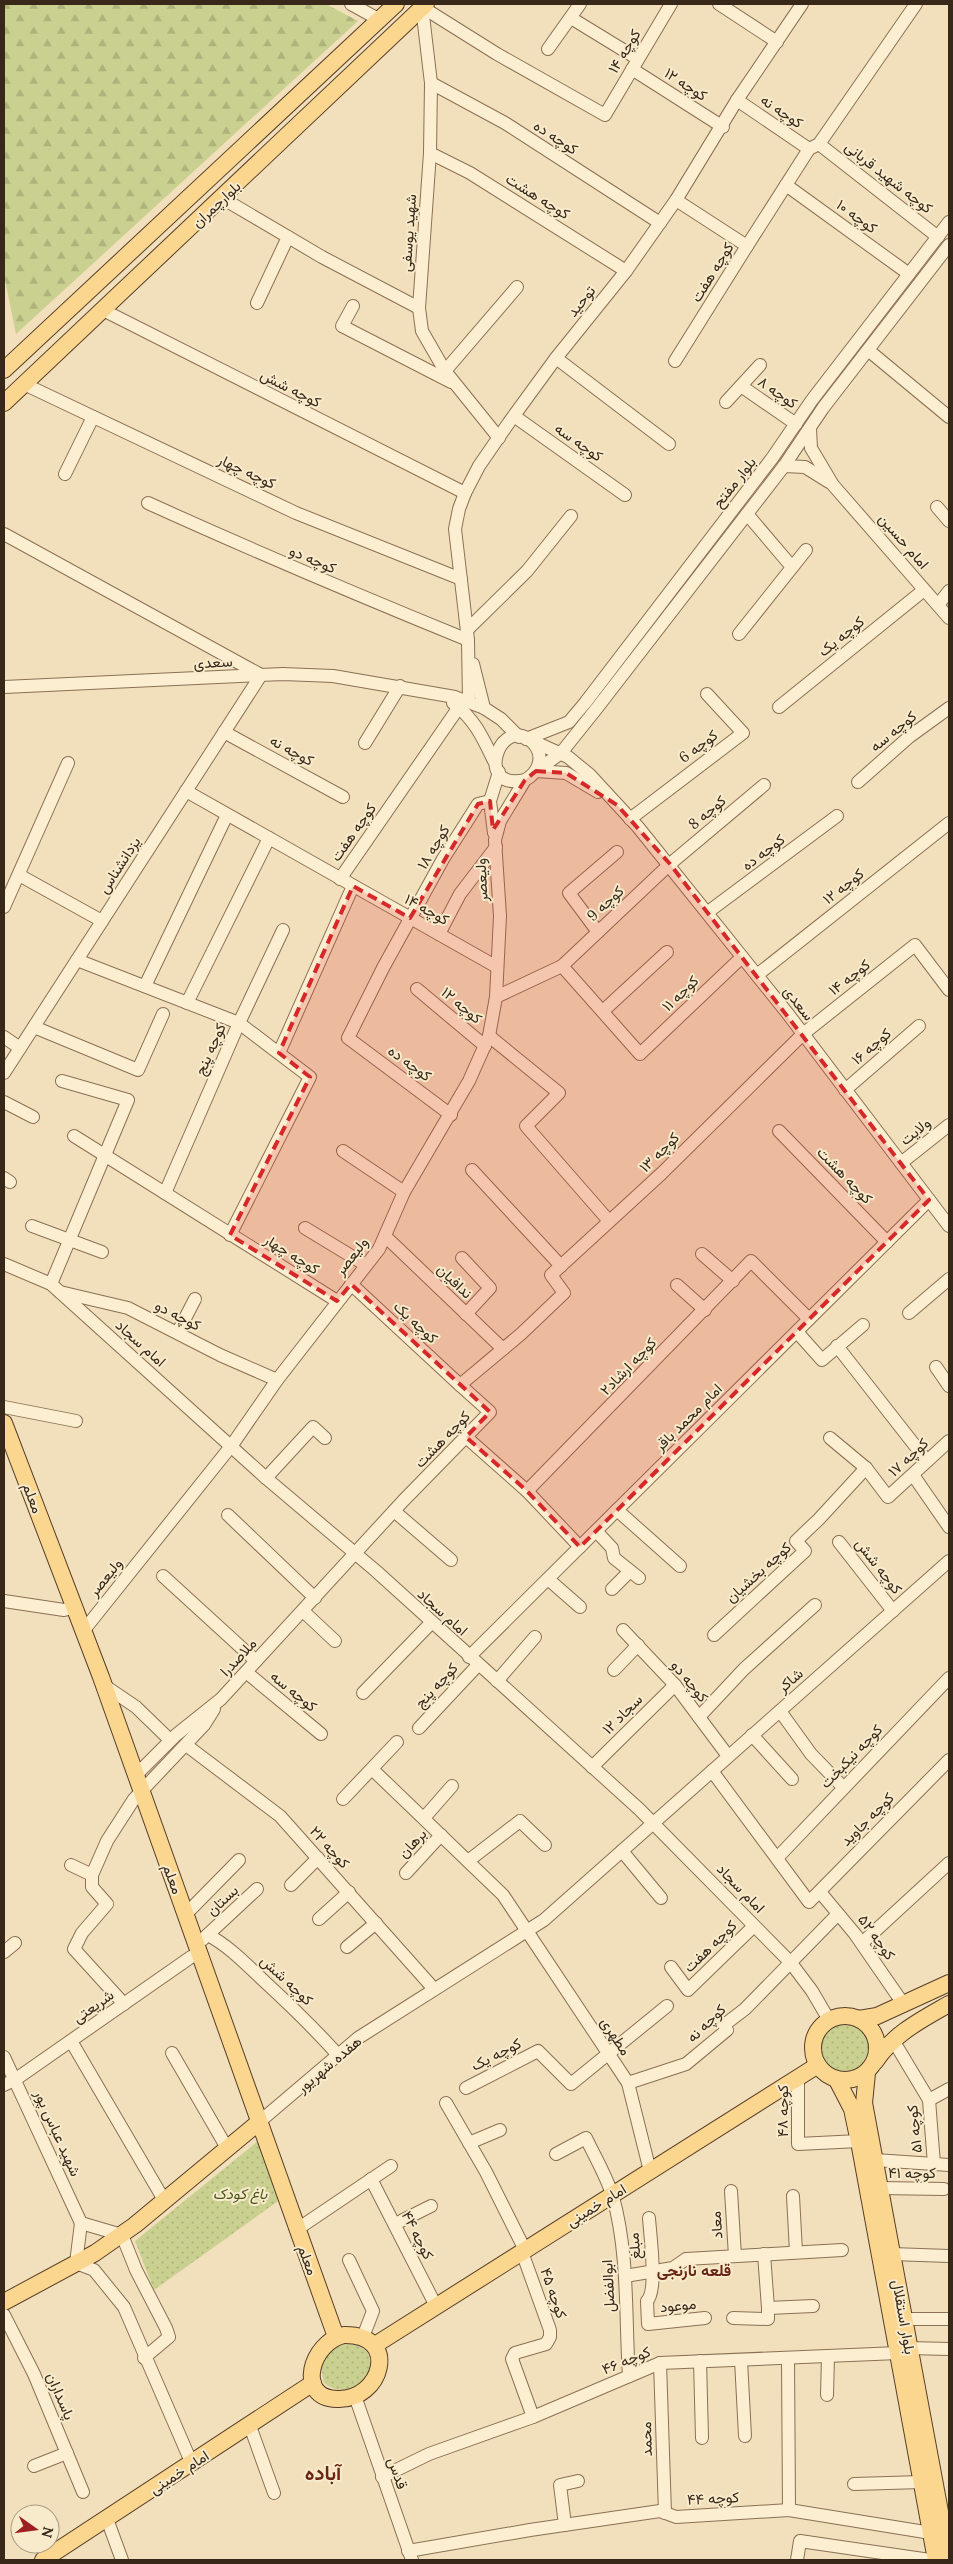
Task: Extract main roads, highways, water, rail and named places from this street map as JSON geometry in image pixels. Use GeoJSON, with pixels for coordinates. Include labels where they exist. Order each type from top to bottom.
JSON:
{"type":"FeatureCollection","features":[{"type":"Feature","properties":{"kind":"main road","name":"بلوارچمران"},"geometry":{"type":"LineString","coordinates":[[4,370],[396,4]]}},
{"type":"Feature","properties":{"kind":"main road","name":"بلوارچمران"},"geometry":{"type":"LineString","coordinates":[[4,403],[424,5]]}},
{"type":"Feature","properties":{"kind":"main road","name":"معلم"},"geometry":{"type":"LineString","coordinates":[[4,1423],[105,1686],[186,1914],[202,1944],[258,2123],[336,2337]]}},
{"type":"Feature","properties":{"kind":"main road"},"geometry":{"type":"LineString","coordinates":[[949,1983],[877,2016],[859,2018],[838,2016],[829,2020],[821,2027],[814,2040],[814,2055],[818,2065],[837,2080],[858,2078],[871,2067],[893,2040],[909,2026],[949,2004]]}},
{"type":"Feature","properties":{"kind":"main road"},"geometry":{"type":"LineString","coordinates":[[859,2018],[874,2032],[877,2042],[871,2067]]}},
{"type":"Feature","properties":{"kind":"main road","name":"امام خمینی"},"geometry":{"type":"LineString","coordinates":[[369,2341],[436,2306],[818,2065]]}},
{"type":"Feature","properties":{"kind":"main road","name":"بلوار استقلال"},"geometry":{"type":"LineString","coordinates":[[871,2067],[864,2103],[904,2319],[904,2350],[922,2482],[940,2550]]}},
{"type":"Feature","properties":{"kind":"main road","name":"بلوار استقلال"},"geometry":{"type":"LineString","coordinates":[[837,2080],[852,2109],[904,2350],[940,2550]]}},
{"type":"Feature","properties":{"kind":"main road","name":"هفده شهریور"},"geometry":{"type":"LineString","coordinates":[[4,2302],[76,2264],[122,2235],[258,2123]]}},
{"type":"Feature","properties":{"kind":"main road"},"geometry":{"type":"LineString","coordinates":[[356,2335],[369,2341],[380,2360],[376,2378],[368,2387],[355,2396],[334,2399],[324,2396],[316,2389],[311,2368],[315,2357],[336,2337],[356,2335]]}},
{"type":"Feature","properties":{"kind":"main road","name":"امام خمینی"},"geometry":{"type":"LineString","coordinates":[[43,2560],[314,2383]]}},
{"type":"Feature","properties":{"kind":"district","name":"قلعه نارنجی"},"geometry":{"type":"Point","coordinates":[694,2270]}},
{"type":"Feature","properties":{"kind":"district","name":"آباده"},"geometry":{"type":"Point","coordinates":[323,2472]}},
{"type":"Feature","properties":{"kind":"park label","name":"باغ کودک"},"geometry":{"type":"Point","coordinates":[240,2193]}}]}
